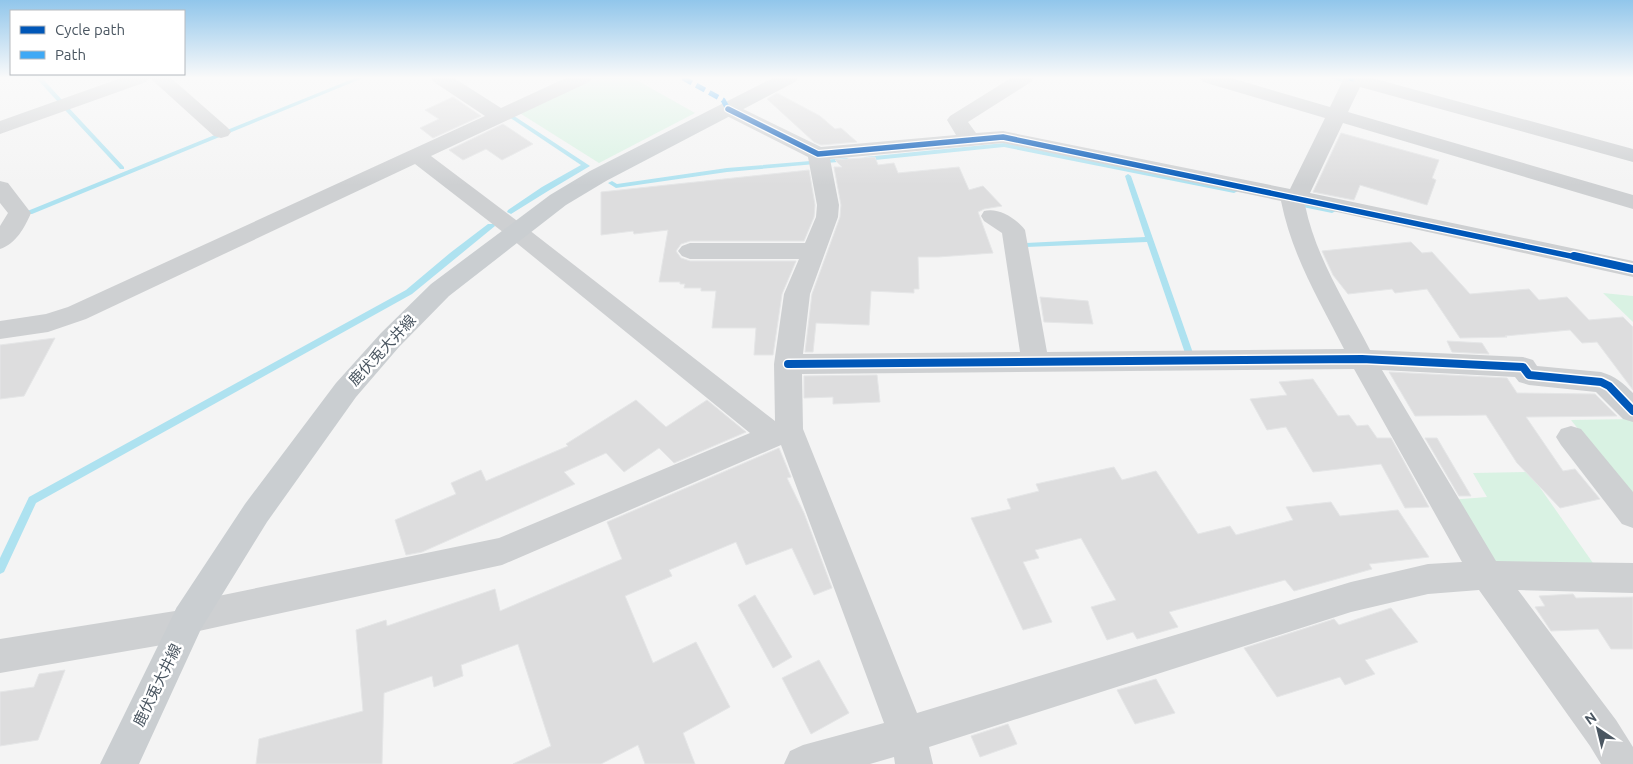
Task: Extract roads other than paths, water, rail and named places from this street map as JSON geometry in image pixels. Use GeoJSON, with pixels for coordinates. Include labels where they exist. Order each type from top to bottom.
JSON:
{"type":"FeatureCollection","features":[{"type":"Feature","properties":{"kind":"main road","name":"鹿伏兎大井線"},"geometry":{"type":"LineString","coordinates":[[119,764],[187,622],[256,513],[346,390],[390,340],[440,290],[516,230],[558,200],[598,176],[717,114]]}},
{"type":"Feature","properties":{"kind":"street"},"geometry":{"type":"LineString","coordinates":[[0,128],[40,114]]}},
{"type":"Feature","properties":{"kind":"street"},"geometry":{"type":"LineString","coordinates":[[200,114],[221,132]]}},
{"type":"Feature","properties":{"kind":"street"},"geometry":{"type":"LineString","coordinates":[[495,114],[499,116]]}},
{"type":"Feature","properties":{"kind":"street"},"geometry":{"type":"LineString","coordinates":[[0,330],[48,323],[78,313],[504,114]]}},
{"type":"Feature","properties":{"kind":"street"},"geometry":{"type":"LineString","coordinates":[[738,114],[819,160],[1003,137],[1294,201],[1633,269]]}},
{"type":"Feature","properties":{"kind":"street"},"geometry":{"type":"LineString","coordinates":[[967,114],[957,120],[970,141]]}},
{"type":"Feature","properties":{"kind":"street"},"geometry":{"type":"LineString","coordinates":[[1329,114],[1633,202]]}},
{"type":"Feature","properties":{"kind":"street"},"geometry":{"type":"LineString","coordinates":[[1473,114],[1633,156]]}},
{"type":"Feature","properties":{"kind":"street"},"geometry":{"type":"LineString","coordinates":[[1337,116],[1294,201],[1298,228],[1307,252],[1362,359],[1487,575],[1603,733],[1622,764]]}},
{"type":"Feature","properties":{"kind":"street"},"geometry":{"type":"LineString","coordinates":[[416,155],[781,432]]}},
{"type":"Feature","properties":{"kind":"street"},"geometry":{"type":"LineString","coordinates":[[819,160],[828,205],[826,217],[797,294],[781,432],[911,749]]}},
{"type":"Feature","properties":{"kind":"street"},"geometry":{"type":"LineString","coordinates":[[0,188],[20,213],[19,219],[0,241]]}},
{"type":"Feature","properties":{"kind":"street"},"geometry":{"type":"LineString","coordinates":[[992,216],[1013,230],[1035,362]]}},
{"type":"Feature","properties":{"kind":"street"},"geometry":{"type":"LineString","coordinates":[[690,250],[814,251]]}},
{"type":"Feature","properties":{"kind":"street"},"geometry":{"type":"LineString","coordinates":[[788,364],[1362,359],[1523,367],[1529,375],[1601,382],[1609,386],[1633,411]]}},
{"type":"Feature","properties":{"kind":"street"},"geometry":{"type":"LineString","coordinates":[[0,656],[187,622],[502,551],[781,432]]}},
{"type":"Feature","properties":{"kind":"street"},"geometry":{"type":"LineString","coordinates":[[1571,437],[1633,515]]}},
{"type":"Feature","properties":{"kind":"street"},"geometry":{"type":"LineString","coordinates":[[803,764],[911,749],[1351,596],[1428,579],[1487,575],[1633,578]]}},
{"type":"Feature","properties":{"kind":"waterway"},"geometry":{"type":"LineString","coordinates":[[71,114],[122,168]]}},
{"type":"Feature","properties":{"kind":"waterway"},"geometry":{"type":"LineString","coordinates":[[29,212],[272,114]]}},
{"type":"Feature","properties":{"kind":"waterway"},"geometry":{"type":"LineString","coordinates":[[511,116],[586,165]]}},
{"type":"Feature","properties":{"kind":"waterway"},"geometry":{"type":"LineString","coordinates":[[865,159],[1004,145],[1234,191]]}},
{"type":"Feature","properties":{"kind":"waterway"},"geometry":{"type":"LineString","coordinates":[[612,183],[616,186],[727,170],[847,160]]}},
{"type":"Feature","properties":{"kind":"waterway"},"geometry":{"type":"LineString","coordinates":[[511,212],[586,165]]}},
{"type":"Feature","properties":{"kind":"waterway"},"geometry":{"type":"LineString","coordinates":[[1128,176],[1150,239]]}},
{"type":"Feature","properties":{"kind":"waterway"},"geometry":{"type":"LineString","coordinates":[[1293,203],[1332,211]]}},
{"type":"Feature","properties":{"kind":"waterway"},"geometry":{"type":"LineString","coordinates":[[0,569],[32,500],[409,292],[491,226]]}},
{"type":"Feature","properties":{"kind":"waterway"},"geometry":{"type":"LineString","coordinates":[[1026,245],[1150,239]]}},
{"type":"Feature","properties":{"kind":"waterway"},"geometry":{"type":"LineString","coordinates":[[1150,239],[1189,353]]}}]}
